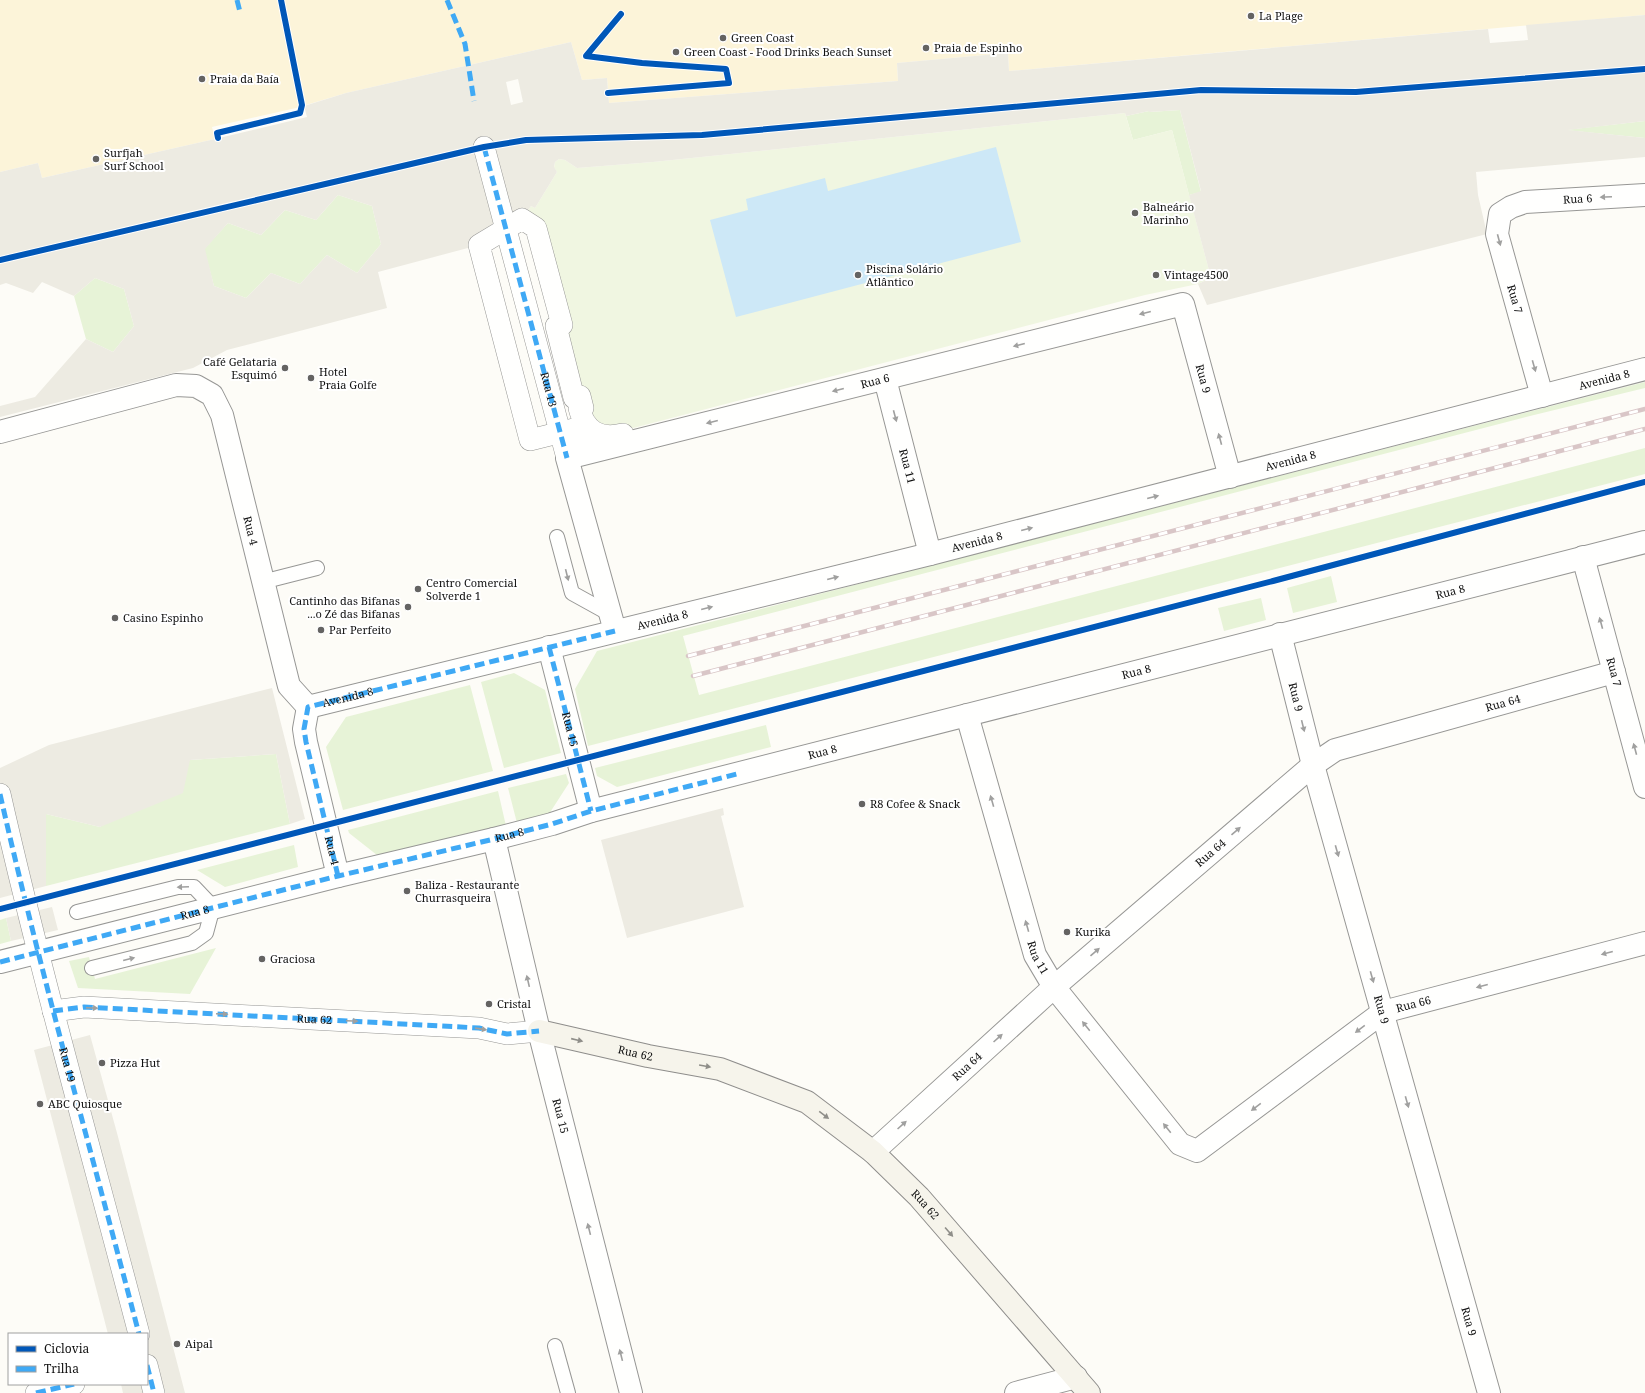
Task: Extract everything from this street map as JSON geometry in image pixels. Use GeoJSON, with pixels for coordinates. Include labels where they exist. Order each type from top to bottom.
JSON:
{"type":"FeatureCollection","features":[{"type":"Feature","properties":{"kind":"main road","name":"Rua 62"},"geometry":{"type":"LineString","coordinates":[[539,1031],[648,1056],[720,1069],[807,1102],[873,1152],[919,1197],[1082,1385]]}},
{"type":"Feature","properties":{"kind":"street","name":"Rua 13"},"geometry":{"type":"LineString","coordinates":[[484,147],[505,230],[613,623]]}},
{"type":"Feature","properties":{"kind":"street","name":"Rua 6"},"geometry":{"type":"LineString","coordinates":[[1510,207],[1525,202],[1645,194]]}},
{"type":"Feature","properties":{"kind":"street","name":"Rua 7"},"geometry":{"type":"LineString","coordinates":[[1510,207],[1500,214],[1497,234],[1542,396]]}},
{"type":"Feature","properties":{"kind":"street"},"geometry":{"type":"LineString","coordinates":[[522,219],[536,228],[562,325],[556,326],[574,398],[580,396],[583,408],[579,408],[587,426],[604,436],[623,434],[624,439],[584,450],[578,428],[530,440],[479,245],[505,230],[522,219]]}},
{"type":"Feature","properties":{"kind":"street","name":"Rua 6"},"geometry":{"type":"LineString","coordinates":[[567,458],[1183,304]]}},
{"type":"Feature","properties":{"kind":"street","name":"Rua 9"},"geometry":{"type":"LineString","coordinates":[[1183,304],[1230,477]]}},
{"type":"Feature","properties":{"kind":"street","name":"Avenida 8"},"geometry":{"type":"LineString","coordinates":[[308,707],[549,647],[613,623],[930,554],[1645,369]]}},
{"type":"Feature","properties":{"kind":"street","name":"Rua 11"},"geometry":{"type":"LineString","coordinates":[[885,379],[930,554]]}},
{"type":"Feature","properties":{"kind":"street","name":"Rua 4"},"geometry":{"type":"LineString","coordinates":[[0,432],[176,385],[196,386],[212,395],[222,415],[262,582],[289,686],[308,707],[304,729],[306,742],[338,876]]}},
{"type":"Feature","properties":{"kind":"street","name":"Rua 8"},"geometry":{"type":"LineString","coordinates":[[0,962],[213,907],[494,839],[552,824],[591,811],[1645,542]]}},
{"type":"Feature","properties":{"kind":"street","name":"Rua 7"},"geometry":{"type":"LineString","coordinates":[[1583,557],[1645,787]]}},
{"type":"Feature","properties":{"kind":"street","name":"Rua 9"},"geometry":{"type":"LineString","coordinates":[[1280,634],[1313,765],[1382,1012],[1484,1390]]}},
{"type":"Feature","properties":{"kind":"street","name":"Rua 15"},"geometry":{"type":"LineString","coordinates":[[549,647],[591,811]]}},
{"type":"Feature","properties":{"kind":"street","name":"Rua 64"},"geometry":{"type":"LineString","coordinates":[[873,1152],[1054,987],[1313,765],[1335,750],[1614,672]]}},
{"type":"Feature","properties":{"kind":"street","name":"Rua 11"},"geometry":{"type":"LineString","coordinates":[[967,715],[1035,955],[1054,987],[1180,1144],[1197,1151]]}},
{"type":"Feature","properties":{"kind":"street","name":"Rua 19"},"geometry":{"type":"LineString","coordinates":[[0,794],[22,892],[139,1333]]}},
{"type":"Feature","properties":{"kind":"street","name":"Rua 15"},"geometry":{"type":"LineString","coordinates":[[494,839],[539,1031],[631,1393]]}},
{"type":"Feature","properties":{"kind":"street","name":"Rua 66"},"geometry":{"type":"LineString","coordinates":[[1197,1151],[1382,1012],[1645,943]]}},
{"type":"Feature","properties":{"kind":"street","name":"Rua 62"},"geometry":{"type":"LineString","coordinates":[[53,1011],[84,1007],[471,1028],[508,1034],[539,1031]]}},
{"type":"Feature","properties":{"kind":"street"},"geometry":{"type":"LineString","coordinates":[[148,1370],[154,1393]]}},
{"type":"Feature","properties":{"kind":"street"},"geometry":{"type":"LineString","coordinates":[[36,1393],[70,1385]]}},
{"type":"Feature","properties":{"kind":"street"},"geometry":{"type":"LineString","coordinates":[[1016,1393],[1082,1385]]}},
{"type":"Feature","properties":{"kind":"lane"},"geometry":{"type":"LineString","coordinates":[[557,537],[572,593],[613,623]]}},
{"type":"Feature","properties":{"kind":"lane"},"geometry":{"type":"LineString","coordinates":[[262,582],[317,568]]}},
{"type":"Feature","properties":{"kind":"lane"},"geometry":{"type":"LineString","coordinates":[[77,912],[178,887],[194,887],[213,907],[206,933],[192,943],[92,968]]}},
{"type":"Feature","properties":{"kind":"lane"},"geometry":{"type":"LineString","coordinates":[[554,1346],[568,1393]]}},
{"type":"Feature","properties":{"kind":"green space"},"geometry":{"type":"Polygon","coordinates":[[[1180,110],[1201,192],[1189,195],[1172,130],[1133,140],[1126,116],[1149,111],[1180,110]]]}},
{"type":"Feature","properties":{"kind":"green space","name":"Piscina Solário Atlântico"},"geometry":{"type":"Polygon","coordinates":[[[1125,113],[1133,140],[1172,130],[1211,278],[1198,284],[1145,295],[614,433],[597,429],[556,326],[522,219],[531,206],[535,208],[557,172],[554,168],[555,162],[559,159],[565,160],[577,168],[653,162],[1125,113]]]}},
{"type":"Feature","properties":{"kind":"green space"},"geometry":{"type":"Polygon","coordinates":[[[1645,121],[1645,138],[1565,130],[1645,121]]]}},
{"type":"Feature","properties":{"kind":"green space"},"geometry":{"type":"Polygon","coordinates":[[[338,195],[372,206],[381,244],[357,273],[327,255],[300,284],[271,273],[246,298],[214,286],[204,249],[228,223],[261,235],[285,210],[316,220],[338,195]]]}},
{"type":"Feature","properties":{"kind":"green space"},"geometry":{"type":"Polygon","coordinates":[[[95,278],[124,289],[134,326],[113,352],[86,339],[74,296],[95,278]]]}},
{"type":"Feature","properties":{"kind":"green space"},"geometry":{"type":"Polygon","coordinates":[[[1645,382],[1645,388],[1534,415],[683,636],[699,695],[1645,448],[1645,474],[588,746],[575,689],[597,651],[1645,382]]]}},
{"type":"Feature","properties":{"kind":"green space"},"geometry":{"type":"Polygon","coordinates":[[[1331,576],[1337,602],[1293,613],[1287,588],[1331,576]]]}},
{"type":"Feature","properties":{"kind":"green space"},"geometry":{"type":"Polygon","coordinates":[[[1261,598],[1266,620],[1224,631],[1218,608],[1261,598]]]}},
{"type":"Feature","properties":{"kind":"green space"},"geometry":{"type":"Polygon","coordinates":[[[514,673],[545,690],[561,753],[504,768],[481,682],[514,673]]]}},
{"type":"Feature","properties":{"kind":"green space"},"geometry":{"type":"Polygon","coordinates":[[[470,685],[493,771],[343,810],[326,747],[346,717],[470,685]]]}},
{"type":"Feature","properties":{"kind":"green space"},"geometry":{"type":"Polygon","coordinates":[[[766,725],[771,747],[617,787],[597,776],[595,768],[766,725]]]}},
{"type":"Feature","properties":{"kind":"green space"},"geometry":{"type":"Polygon","coordinates":[[[276,754],[290,824],[46,886],[46,814],[100,827],[190,760],[276,754]]]}},
{"type":"Feature","properties":{"kind":"green space"},"geometry":{"type":"Polygon","coordinates":[[[566,774],[569,783],[549,814],[517,823],[508,788],[566,774]]]}},
{"type":"Feature","properties":{"kind":"green space"},"geometry":{"type":"Polygon","coordinates":[[[498,791],[506,826],[382,859],[349,833],[348,830],[498,791]]]}},
{"type":"Feature","properties":{"kind":"green space"},"geometry":{"type":"Polygon","coordinates":[[[294,845],[298,867],[225,887],[197,870],[294,845]]]}},
{"type":"Feature","properties":{"kind":"green space"},"geometry":{"type":"Polygon","coordinates":[[[6,918],[11,941],[0,944],[0,920],[6,918]]]}},
{"type":"Feature","properties":{"kind":"green space"},"geometry":{"type":"Polygon","coordinates":[[[216,948],[190,994],[78,988],[69,961],[89,957],[95,979],[216,948]]]}},
{"type":"Feature","properties":{"kind":"sand"},"geometry":{"type":"Polygon","coordinates":[[[0,0],[1645,0],[1645,15],[1009,71],[1008,53],[897,63],[898,81],[609,103],[607,78],[582,80],[571,42],[346,93],[296,108],[212,127],[215,139],[42,178],[38,163],[0,172],[0,0]]]}},
{"type":"Feature","properties":{"kind":"shaded area"},"geometry":{"type":"Polygon","coordinates":[[[1645,15],[1645,121],[1568,130],[1645,138],[1645,157],[1476,172],[1478,195],[1487,234],[1207,305],[1198,284],[1211,278],[1189,195],[1201,191],[1180,110],[1149,111],[1126,116],[1125,113],[653,162],[577,168],[565,160],[559,159],[555,162],[554,167],[557,172],[535,208],[531,206],[522,219],[479,245],[378,272],[387,308],[227,350],[193,368],[0,417],[0,406],[35,397],[86,339],[113,352],[134,326],[124,289],[95,278],[74,296],[42,282],[33,293],[6,283],[0,285],[0,172],[38,163],[42,178],[215,139],[307,117],[304,106],[346,93],[571,42],[582,80],[607,78],[609,103],[898,81],[897,63],[1008,53],[1009,71],[1488,29],[1490,43],[1528,40],[1526,25],[1645,15]],[[518,79],[506,82],[511,105],[523,102],[518,79]],[[338,195],[316,220],[285,210],[261,235],[228,223],[205,249],[214,286],[246,298],[271,273],[300,284],[327,255],[357,273],[381,244],[372,206],[338,195]]]}},
{"type":"Feature","properties":{"kind":"shaded area"},"geometry":{"type":"Polygon","coordinates":[[[272,688],[305,819],[290,824],[276,754],[190,760],[183,793],[100,827],[46,814],[46,886],[0,898],[0,768],[49,745],[272,688]]]}},
{"type":"Feature","properties":{"kind":"shaded area"},"geometry":{"type":"Polygon","coordinates":[[[723,808],[724,815],[721,816],[744,907],[627,938],[601,840],[723,808]]]}},
{"type":"Feature","properties":{"kind":"shaded area"},"geometry":{"type":"Polygon","coordinates":[[[52,907],[58,930],[11,941],[6,918],[52,907]]]}},
{"type":"Feature","properties":{"kind":"shaded area"},"geometry":{"type":"Polygon","coordinates":[[[90,1035],[185,1393],[123,1393],[121,1385],[148,1385],[148,1333],[108,1333],[34,1050],[90,1035]]]}},
{"type":"Feature","properties":{"kind":"water"},"geometry":{"type":"Polygon","coordinates":[[[996,147],[1021,242],[736,317],[710,220],[748,210],[746,199],[825,178],[828,191],[996,147]]]}},
{"type":"Feature","properties":{"kind":"railway"},"geometry":{"type":"LineString","coordinates":[[688,656],[1645,409]]}},
{"type":"Feature","properties":{"kind":"railway"},"geometry":{"type":"LineString","coordinates":[[693,676],[1645,429]]}},
{"type":"Feature","properties":{"kind":"marked path"},"geometry":{"type":"LineString","coordinates":[[237,0],[240,12]]}},
{"type":"Feature","properties":{"kind":"marked path"},"geometry":{"type":"LineString","coordinates":[[447,0],[465,44],[474,101]]}},
{"type":"Feature","properties":{"kind":"marked path"},"geometry":{"type":"LineString","coordinates":[[484,147],[567,458]]}},
{"type":"Feature","properties":{"kind":"marked path"},"geometry":{"type":"LineString","coordinates":[[338,876],[306,742],[304,729],[308,707],[615,631]]}},
{"type":"Feature","properties":{"kind":"marked path"},"geometry":{"type":"LineString","coordinates":[[549,647],[591,811]]}},
{"type":"Feature","properties":{"kind":"marked path"},"geometry":{"type":"LineString","coordinates":[[0,962],[338,876],[494,839],[552,824],[591,811],[741,773]]}},
{"type":"Feature","properties":{"kind":"marked path"},"geometry":{"type":"LineString","coordinates":[[0,794],[32,929],[139,1333]]}},
{"type":"Feature","properties":{"kind":"marked path"},"geometry":{"type":"LineString","coordinates":[[53,1011],[84,1007],[479,1028],[507,1034],[539,1031]]}},
{"type":"Feature","properties":{"kind":"marked path"},"geometry":{"type":"LineString","coordinates":[[148,1369],[154,1393]]}},
{"type":"Feature","properties":{"kind":"marked path"},"geometry":{"type":"LineString","coordinates":[[36,1393],[70,1385]]}},
{"type":"Feature","properties":{"kind":"cycle path"},"geometry":{"type":"LineString","coordinates":[[218,138],[217,133],[300,113],[302,105],[281,0]]}},
{"type":"Feature","properties":{"kind":"cycle path"},"geometry":{"type":"LineString","coordinates":[[608,93],[729,83],[726,69],[642,63],[586,56],[621,14]]}},
{"type":"Feature","properties":{"kind":"cycle path"},"geometry":{"type":"LineString","coordinates":[[0,260],[484,147],[526,140],[702,135],[1201,90],[1356,92],[1645,69]]}},
{"type":"Feature","properties":{"kind":"cycle path"},"geometry":{"type":"LineString","coordinates":[[0,909],[1273,581],[1645,482]]}},
{"type":"Feature","properties":{"kind":"place","name":"La Plage"},"geometry":{"type":"Point","coordinates":[1251,16]}},
{"type":"Feature","properties":{"kind":"place","name":"Green Coast"},"geometry":{"type":"Point","coordinates":[723,38]}},
{"type":"Feature","properties":{"kind":"place","name":"Praia de Espinho"},"geometry":{"type":"Point","coordinates":[926,48]}},
{"type":"Feature","properties":{"kind":"place","name":"Green Coast - Food Drinks Beach Sunset"},"geometry":{"type":"Point","coordinates":[676,52]}},
{"type":"Feature","properties":{"kind":"place","name":"Praia da Baía"},"geometry":{"type":"Point","coordinates":[202,79]}},
{"type":"Feature","properties":{"kind":"place","name":"Surfjah Surf School"},"geometry":{"type":"Point","coordinates":[96,159]}},
{"type":"Feature","properties":{"kind":"place","name":"Balneário Marinho"},"geometry":{"type":"Point","coordinates":[1135,213]}},
{"type":"Feature","properties":{"kind":"place","name":"Piscina Solário Atlântico"},"geometry":{"type":"Point","coordinates":[858,275]}},
{"type":"Feature","properties":{"kind":"place","name":"Vintage4500"},"geometry":{"type":"Point","coordinates":[1156,275]}},
{"type":"Feature","properties":{"kind":"place","name":"Café Gelataria Esquimó"},"geometry":{"type":"Point","coordinates":[285,368]}},
{"type":"Feature","properties":{"kind":"place","name":"Hotel Praia Golfe"},"geometry":{"type":"Point","coordinates":[311,378]}},
{"type":"Feature","properties":{"kind":"place","name":"Centro Comercial Solverde 1"},"geometry":{"type":"Point","coordinates":[418,589]}},
{"type":"Feature","properties":{"kind":"place","name":"Cantinho das Bifanas ...o Zé das Bifanas"},"geometry":{"type":"Point","coordinates":[408,607]}},
{"type":"Feature","properties":{"kind":"place","name":"Casino Espinho"},"geometry":{"type":"Point","coordinates":[115,618]}},
{"type":"Feature","properties":{"kind":"place","name":"Par Perfeito"},"geometry":{"type":"Point","coordinates":[321,630]}},
{"type":"Feature","properties":{"kind":"place","name":"R8 Cofee & Snack"},"geometry":{"type":"Point","coordinates":[862,804]}},
{"type":"Feature","properties":{"kind":"place","name":"Baliza - Restaurante Churrasqueira"},"geometry":{"type":"Point","coordinates":[407,891]}},
{"type":"Feature","properties":{"kind":"place","name":"Kurika"},"geometry":{"type":"Point","coordinates":[1067,932]}},
{"type":"Feature","properties":{"kind":"place","name":"Graciosa"},"geometry":{"type":"Point","coordinates":[262,959]}},
{"type":"Feature","properties":{"kind":"place","name":"Cristal"},"geometry":{"type":"Point","coordinates":[489,1004]}},
{"type":"Feature","properties":{"kind":"place","name":"Pizza Hut"},"geometry":{"type":"Point","coordinates":[102,1063]}},
{"type":"Feature","properties":{"kind":"place","name":"ABC Quiosque"},"geometry":{"type":"Point","coordinates":[40,1104]}},
{"type":"Feature","properties":{"kind":"place","name":"Aipal"},"geometry":{"type":"Point","coordinates":[177,1344]}}]}
